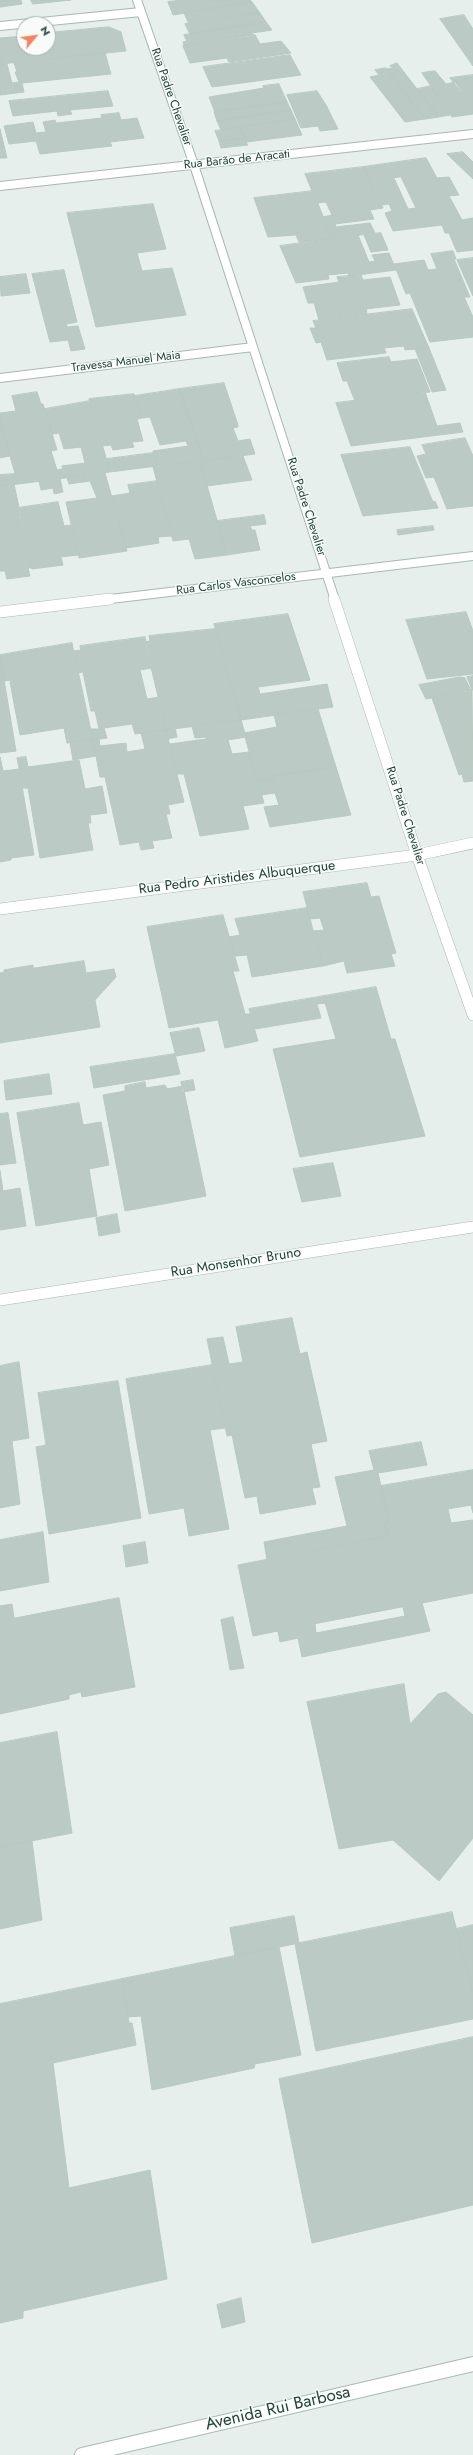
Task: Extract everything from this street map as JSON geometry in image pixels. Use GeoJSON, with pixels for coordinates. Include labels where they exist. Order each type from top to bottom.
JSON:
{"type":"FeatureCollection","features":[{"type":"Feature","properties":{"kind":"street","name":"Rua Padre Chevalier"},"geometry":{"type":"LineString","coordinates":[[137,0],[194,165],[328,573],[417,855],[473,1015]]}},
{"type":"Feature","properties":{"kind":"street"},"geometry":{"type":"LineString","coordinates":[[0,26],[142,12]]}},
{"type":"Feature","properties":{"kind":"street","name":"Rua Barão de Aracati"},"geometry":{"type":"LineString","coordinates":[[0,186],[473,134]]}},
{"type":"Feature","properties":{"kind":"street","name":"Travessa Manuel Maia"},"geometry":{"type":"LineString","coordinates":[[0,378],[253,347]]}},
{"type":"Feature","properties":{"kind":"street","name":"Rua Carlos Vasconcelos"},"geometry":{"type":"LineString","coordinates":[[0,612],[473,556]]}},
{"type":"Feature","properties":{"kind":"street","name":"Rua Pedro Aristides Albuquerque"},"geometry":{"type":"LineString","coordinates":[[0,909],[417,855],[473,843]]}},
{"type":"Feature","properties":{"kind":"street","name":"Rua Monsenhor Bruno"},"geometry":{"type":"LineString","coordinates":[[0,1300],[473,1227]]}},
{"type":"Feature","properties":{"kind":"street","name":"Avenida Rui Barbosa"},"geometry":{"type":"LineString","coordinates":[[82,2455],[473,2364]]}},
{"type":"Feature","properties":{"kind":"building"},"geometry":{"type":"Polygon","coordinates":[[[0,0],[21,0],[22,4],[0,7],[0,0]]]}},
{"type":"Feature","properties":{"kind":"building"},"geometry":{"type":"Polygon","coordinates":[[[31,0],[71,0],[33,4],[31,0]]]}},
{"type":"Feature","properties":{"kind":"building"},"geometry":{"type":"Polygon","coordinates":[[[182,0],[250,0],[252,2],[173,15],[168,2],[182,0]]]}},
{"type":"Feature","properties":{"kind":"building"},"geometry":{"type":"Polygon","coordinates":[[[252,2],[260,13],[189,24],[184,13],[252,2]]]}},
{"type":"Feature","properties":{"kind":"building"},"geometry":{"type":"Polygon","coordinates":[[[260,13],[266,22],[190,34],[185,24],[260,13]]]}},
{"type":"Feature","properties":{"kind":"building"},"geometry":{"type":"Polygon","coordinates":[[[464,15],[473,29],[473,66],[440,19],[464,15]]]}},
{"type":"Feature","properties":{"kind":"building"},"geometry":{"type":"Polygon","coordinates":[[[266,22],[272,30],[252,33],[254,36],[184,46],[183,42],[187,41],[184,35],[266,22]]]}},
{"type":"Feature","properties":{"kind":"building"},"geometry":{"type":"Polygon","coordinates":[[[109,27],[121,32],[126,51],[0,64],[0,38],[16,37],[16,56],[56,56],[56,32],[109,27]]]}},
{"type":"Feature","properties":{"kind":"building"},"geometry":{"type":"Polygon","coordinates":[[[255,35],[260,44],[281,41],[291,53],[229,62],[227,58],[190,63],[183,46],[255,35]]]}},
{"type":"Feature","properties":{"kind":"building"},"geometry":{"type":"Polygon","coordinates":[[[105,53],[111,74],[22,83],[24,92],[0,95],[0,64],[7,64],[12,83],[19,82],[15,72],[17,72],[14,63],[105,53]]]}},
{"type":"Feature","properties":{"kind":"building"},"geometry":{"type":"Polygon","coordinates":[[[290,55],[301,75],[212,87],[203,67],[290,55]]]}},
{"type":"Feature","properties":{"kind":"building"},"geometry":{"type":"Polygon","coordinates":[[[397,63],[439,117],[425,119],[387,69],[393,68],[390,66],[397,63]]]}},
{"type":"Feature","properties":{"kind":"building"},"geometry":{"type":"Polygon","coordinates":[[[386,68],[425,119],[405,122],[370,77],[379,75],[375,70],[386,68]]]}},
{"type":"Feature","properties":{"kind":"building"},"geometry":{"type":"Polygon","coordinates":[[[435,71],[446,84],[455,82],[473,107],[473,114],[452,117],[422,73],[435,71]]]}},
{"type":"Feature","properties":{"kind":"building"},"geometry":{"type":"Polygon","coordinates":[[[473,75],[473,107],[450,78],[473,75]]]}},
{"type":"Feature","properties":{"kind":"building"},"geometry":{"type":"Polygon","coordinates":[[[279,84],[287,102],[215,112],[209,97],[264,88],[263,86],[279,84]]]}},
{"type":"Feature","properties":{"kind":"building"},"geometry":{"type":"Polygon","coordinates":[[[431,86],[450,115],[439,117],[417,89],[431,86]]]}},
{"type":"Feature","properties":{"kind":"building"},"geometry":{"type":"Polygon","coordinates":[[[108,91],[113,106],[70,110],[72,114],[58,116],[57,111],[13,116],[9,101],[108,91]]]}},
{"type":"Feature","properties":{"kind":"building"},"geometry":{"type":"Polygon","coordinates":[[[317,91],[338,129],[320,131],[318,126],[301,128],[287,95],[317,91]]]}},
{"type":"Feature","properties":{"kind":"building"},"geometry":{"type":"Polygon","coordinates":[[[287,102],[291,110],[217,121],[214,112],[287,102]]]}},
{"type":"Feature","properties":{"kind":"building"},"geometry":{"type":"Polygon","coordinates":[[[291,110],[295,119],[221,130],[217,121],[291,110]]]}},
{"type":"Feature","properties":{"kind":"building"},"geometry":{"type":"Polygon","coordinates":[[[119,113],[121,120],[137,118],[144,138],[110,142],[112,146],[40,154],[36,141],[9,144],[4,126],[33,122],[36,133],[46,132],[43,122],[55,120],[56,123],[102,118],[101,115],[119,113]]]}},
{"type":"Feature","properties":{"kind":"building"},"geometry":{"type":"Polygon","coordinates":[[[295,119],[302,135],[246,142],[248,145],[221,148],[219,141],[245,138],[240,127],[295,119]]]}},
{"type":"Feature","properties":{"kind":"building"},"geometry":{"type":"Polygon","coordinates":[[[240,127],[245,138],[219,141],[215,131],[240,127]]]}},
{"type":"Feature","properties":{"kind":"building"},"geometry":{"type":"Polygon","coordinates":[[[0,129],[7,158],[0,158],[0,129]]]}},
{"type":"Feature","properties":{"kind":"building"},"geometry":{"type":"Polygon","coordinates":[[[463,152],[473,162],[473,179],[447,154],[463,152]]]}},
{"type":"Feature","properties":{"kind":"building"},"geometry":{"type":"Polygon","coordinates":[[[426,158],[437,178],[449,177],[459,195],[449,196],[462,220],[473,218],[473,250],[457,252],[449,233],[445,233],[442,225],[393,231],[385,213],[392,211],[389,204],[381,205],[363,167],[426,158]],[[401,177],[394,178],[408,209],[416,208],[401,177]]]}},
{"type":"Feature","properties":{"kind":"building"},"geometry":{"type":"Polygon","coordinates":[[[363,167],[383,208],[370,210],[374,219],[335,224],[336,227],[370,223],[375,233],[332,239],[323,217],[332,215],[326,202],[317,203],[305,174],[363,167]]]}},
{"type":"Feature","properties":{"kind":"building"},"geometry":{"type":"Polygon","coordinates":[[[313,191],[332,239],[299,242],[296,235],[268,237],[254,198],[313,191]]]}},
{"type":"Feature","properties":{"kind":"building"},"geometry":{"type":"Polygon","coordinates":[[[153,204],[166,249],[137,253],[142,271],[172,268],[186,315],[96,327],[67,213],[153,204]]]}},
{"type":"Feature","properties":{"kind":"building"},"geometry":{"type":"Polygon","coordinates":[[[381,233],[388,250],[371,252],[364,235],[381,233]]]}},
{"type":"Feature","properties":{"kind":"building"},"geometry":{"type":"Polygon","coordinates":[[[358,235],[369,262],[375,261],[372,255],[389,253],[396,270],[349,276],[348,273],[328,275],[329,279],[296,283],[280,246],[358,235]]]}},
{"type":"Feature","properties":{"kind":"building"},"geometry":{"type":"Polygon","coordinates":[[[453,251],[456,259],[454,259],[470,297],[464,297],[473,317],[473,337],[430,342],[410,293],[406,294],[394,264],[424,260],[428,270],[437,269],[431,254],[453,251]]]}},
{"type":"Feature","properties":{"kind":"building"},"geometry":{"type":"Polygon","coordinates":[[[473,258],[473,296],[457,260],[473,258]]]}},
{"type":"Feature","properties":{"kind":"building"},"geometry":{"type":"Polygon","coordinates":[[[64,270],[77,322],[66,324],[67,327],[78,326],[85,349],[71,351],[68,340],[50,342],[32,274],[64,270]]]}},
{"type":"Feature","properties":{"kind":"building"},"geometry":{"type":"Polygon","coordinates":[[[26,274],[30,293],[1,296],[0,277],[26,274]]]}},
{"type":"Feature","properties":{"kind":"building"},"geometry":{"type":"Polygon","coordinates":[[[361,275],[363,280],[390,277],[400,305],[366,309],[367,314],[319,320],[314,303],[308,303],[303,287],[339,282],[337,277],[361,275]]]}},
{"type":"Feature","properties":{"kind":"building"},"geometry":{"type":"Polygon","coordinates":[[[412,309],[429,348],[405,350],[404,346],[384,348],[386,353],[327,360],[321,342],[316,343],[310,328],[316,328],[313,321],[412,309]]]}},
{"type":"Feature","properties":{"kind":"building"},"geometry":{"type":"Polygon","coordinates":[[[429,348],[446,390],[432,392],[415,349],[429,348]]]}},
{"type":"Feature","properties":{"kind":"building"},"geometry":{"type":"Polygon","coordinates":[[[389,357],[391,362],[417,359],[430,392],[355,401],[347,381],[343,381],[337,363],[389,357]]]}},
{"type":"Feature","properties":{"kind":"building"},"geometry":{"type":"Polygon","coordinates":[[[224,383],[238,425],[238,427],[233,428],[238,441],[250,439],[255,454],[204,461],[179,389],[224,383]]]}},
{"type":"Feature","properties":{"kind":"building"},"geometry":{"type":"Polygon","coordinates":[[[179,389],[204,461],[157,466],[153,451],[188,446],[186,441],[160,445],[150,417],[142,418],[135,396],[179,389]]]}},
{"type":"Feature","properties":{"kind":"building"},"geometry":{"type":"Polygon","coordinates":[[[37,392],[41,404],[43,404],[57,450],[51,451],[57,470],[62,469],[65,478],[18,484],[0,421],[0,413],[16,411],[12,396],[37,392]]]}},
{"type":"Feature","properties":{"kind":"building"},"geometry":{"type":"Polygon","coordinates":[[[425,392],[437,426],[460,423],[463,432],[351,446],[336,403],[425,392]]]}},
{"type":"Feature","properties":{"kind":"building"},"geometry":{"type":"Polygon","coordinates":[[[134,394],[142,418],[137,419],[143,441],[132,442],[134,447],[113,450],[111,445],[102,446],[89,399],[134,394]]]}},
{"type":"Feature","properties":{"kind":"building"},"geometry":{"type":"Polygon","coordinates":[[[90,401],[110,472],[65,478],[62,466],[85,463],[81,447],[64,449],[59,433],[52,434],[45,409],[90,401]]]}},
{"type":"Feature","properties":{"kind":"building"},"geometry":{"type":"Polygon","coordinates":[[[0,421],[10,456],[0,458],[0,421]]]}},
{"type":"Feature","properties":{"kind":"building"},"geometry":{"type":"Polygon","coordinates":[[[465,438],[473,456],[473,506],[447,509],[434,477],[426,478],[417,456],[426,454],[422,445],[465,438]]]}},
{"type":"Feature","properties":{"kind":"building"},"geometry":{"type":"Polygon","coordinates":[[[410,447],[433,502],[435,501],[438,508],[363,516],[341,455],[410,447]]]}},
{"type":"Feature","properties":{"kind":"building"},"geometry":{"type":"Polygon","coordinates":[[[153,453],[157,466],[110,472],[107,459],[153,453]]]}},
{"type":"Feature","properties":{"kind":"building"},"geometry":{"type":"Polygon","coordinates":[[[243,456],[252,480],[207,486],[200,461],[243,456]]]}},
{"type":"Feature","properties":{"kind":"building"},"geometry":{"type":"Polygon","coordinates":[[[200,461],[227,555],[195,559],[189,539],[173,541],[153,467],[200,461]]]}},
{"type":"Feature","properties":{"kind":"building"},"geometry":{"type":"Polygon","coordinates":[[[105,473],[127,551],[79,558],[66,502],[97,498],[90,481],[69,484],[67,478],[105,473]]]}},
{"type":"Feature","properties":{"kind":"building"},"geometry":{"type":"Polygon","coordinates":[[[15,474],[18,484],[0,486],[0,475],[15,474]]]}},
{"type":"Feature","properties":{"kind":"building"},"geometry":{"type":"Polygon","coordinates":[[[60,478],[63,492],[54,494],[53,488],[41,490],[39,481],[60,478]]]}},
{"type":"Feature","properties":{"kind":"building"},"geometry":{"type":"Polygon","coordinates":[[[157,481],[172,536],[158,537],[159,543],[126,548],[112,496],[130,493],[128,485],[157,481]]]}},
{"type":"Feature","properties":{"kind":"building"},"geometry":{"type":"Polygon","coordinates":[[[14,484],[32,568],[28,568],[30,576],[7,579],[5,571],[0,571],[0,486],[14,484]]]}},
{"type":"Feature","properties":{"kind":"building"},"geometry":{"type":"Polygon","coordinates":[[[58,502],[64,526],[71,525],[78,555],[61,557],[63,565],[32,569],[18,508],[58,502]]]}},
{"type":"Feature","properties":{"kind":"building"},"geometry":{"type":"Polygon","coordinates":[[[264,515],[266,524],[250,526],[252,530],[255,530],[260,550],[227,555],[217,521],[264,515]]]}},
{"type":"Feature","properties":{"kind":"building"},"geometry":{"type":"Polygon","coordinates":[[[433,526],[434,530],[398,535],[397,530],[433,526]]]}},
{"type":"Feature","properties":{"kind":"building"},"geometry":{"type":"Polygon","coordinates":[[[466,612],[473,631],[473,674],[427,679],[406,620],[466,612]]]}},
{"type":"Feature","properties":{"kind":"building"},"geometry":{"type":"Polygon","coordinates":[[[288,614],[310,680],[258,687],[260,694],[327,684],[333,707],[241,720],[214,624],[288,614]]]}},
{"type":"Feature","properties":{"kind":"building"},"geometry":{"type":"Polygon","coordinates":[[[215,629],[241,720],[166,730],[145,642],[150,641],[149,636],[215,629]]]}},
{"type":"Feature","properties":{"kind":"building"},"geometry":{"type":"Polygon","coordinates":[[[145,637],[152,668],[140,670],[147,699],[159,697],[166,730],[135,734],[132,724],[104,728],[107,738],[93,740],[91,729],[99,729],[95,711],[91,711],[83,672],[78,673],[74,651],[81,650],[80,646],[145,637]]]}},
{"type":"Feature","properties":{"kind":"building"},"geometry":{"type":"Polygon","coordinates":[[[72,643],[93,740],[67,743],[64,728],[20,735],[10,682],[13,680],[4,681],[0,655],[72,643]]]}},
{"type":"Feature","properties":{"kind":"building"},"geometry":{"type":"Polygon","coordinates":[[[0,656],[16,751],[0,753],[0,656]]]}},
{"type":"Feature","properties":{"kind":"building"},"geometry":{"type":"Polygon","coordinates":[[[473,676],[473,690],[472,690],[467,677],[473,676]]]}},
{"type":"Feature","properties":{"kind":"building"},"geometry":{"type":"Polygon","coordinates":[[[460,677],[465,678],[471,691],[426,699],[419,685],[460,677]]]}},
{"type":"Feature","properties":{"kind":"building"},"geometry":{"type":"Polygon","coordinates":[[[472,690],[473,781],[464,782],[462,774],[459,775],[432,698],[472,690]]]}},
{"type":"Feature","properties":{"kind":"building"},"geometry":{"type":"Polygon","coordinates":[[[318,709],[336,767],[274,776],[275,779],[257,781],[244,733],[277,727],[274,715],[318,709]]]}},
{"type":"Feature","properties":{"kind":"building"},"geometry":{"type":"Polygon","coordinates":[[[241,720],[246,737],[228,740],[232,754],[249,752],[264,803],[243,806],[249,829],[200,836],[184,774],[177,774],[170,744],[206,739],[206,737],[195,738],[192,726],[241,720]]]}},
{"type":"Feature","properties":{"kind":"building"},"geometry":{"type":"Polygon","coordinates":[[[175,728],[177,737],[168,739],[166,730],[175,728]]]}},
{"type":"Feature","properties":{"kind":"building"},"geometry":{"type":"Polygon","coordinates":[[[166,730],[184,802],[168,805],[170,814],[166,814],[172,838],[152,841],[154,848],[141,850],[139,842],[120,845],[105,777],[100,777],[93,740],[99,739],[100,746],[126,743],[127,752],[145,749],[141,733],[166,730]]]}},
{"type":"Feature","properties":{"kind":"building"},"geometry":{"type":"Polygon","coordinates":[[[93,740],[96,756],[73,760],[70,743],[93,740]]]}},
{"type":"Feature","properties":{"kind":"building"},"geometry":{"type":"Polygon","coordinates":[[[0,757],[3,771],[19,769],[34,855],[11,858],[11,860],[0,862],[0,757]]]}},
{"type":"Feature","properties":{"kind":"building"},"geometry":{"type":"Polygon","coordinates":[[[26,757],[28,767],[79,760],[85,789],[102,786],[107,813],[90,815],[91,823],[88,823],[93,850],[40,858],[28,788],[23,788],[17,758],[26,757]]]}},
{"type":"Feature","properties":{"kind":"building"},"geometry":{"type":"Polygon","coordinates":[[[336,767],[351,815],[270,827],[264,807],[279,805],[275,793],[261,795],[257,781],[275,779],[274,776],[336,767]]]}},
{"type":"Feature","properties":{"kind":"building"},"geometry":{"type":"Polygon","coordinates":[[[367,883],[371,897],[379,896],[396,953],[391,954],[395,966],[347,973],[344,961],[323,966],[314,931],[324,930],[320,918],[310,919],[303,892],[367,883]]]}},
{"type":"Feature","properties":{"kind":"building"},"geometry":{"type":"Polygon","coordinates":[[[307,908],[323,966],[252,977],[247,955],[235,956],[229,937],[240,935],[235,919],[307,908]]]}},
{"type":"Feature","properties":{"kind":"building"},"geometry":{"type":"Polygon","coordinates":[[[223,915],[239,971],[233,971],[245,1014],[250,1014],[258,1041],[225,1048],[218,1020],[169,1028],[147,927],[223,915]]]}},
{"type":"Feature","properties":{"kind":"building"},"geometry":{"type":"Polygon","coordinates":[[[84,961],[86,973],[114,969],[116,977],[95,1000],[100,1027],[0,1043],[0,973],[4,972],[4,970],[33,965],[33,968],[84,961]]]}},
{"type":"Feature","properties":{"kind":"building"},"geometry":{"type":"Polygon","coordinates":[[[376,987],[391,1039],[395,1039],[425,1136],[300,1157],[273,1049],[336,1039],[325,1003],[317,1004],[321,1018],[255,1029],[249,1009],[376,987]]]}},
{"type":"Feature","properties":{"kind":"building"},"geometry":{"type":"Polygon","coordinates":[[[199,1028],[205,1051],[176,1056],[170,1033],[199,1028]]]}},
{"type":"Feature","properties":{"kind":"building"},"geometry":{"type":"Polygon","coordinates":[[[175,1054],[180,1074],[94,1088],[90,1067],[175,1054]]]}},
{"type":"Feature","properties":{"kind":"building"},"geometry":{"type":"Polygon","coordinates":[[[49,1074],[52,1094],[6,1100],[4,1081],[49,1074]]]}},
{"type":"Feature","properties":{"kind":"building"},"geometry":{"type":"Polygon","coordinates":[[[193,1080],[195,1090],[183,1092],[181,1082],[193,1080]]]}},
{"type":"Feature","properties":{"kind":"building"},"geometry":{"type":"Polygon","coordinates":[[[145,1082],[146,1088],[165,1085],[167,1089],[183,1086],[206,1196],[125,1211],[103,1095],[125,1091],[125,1086],[145,1082]]]}},
{"type":"Feature","properties":{"kind":"building"},"geometry":{"type":"Polygon","coordinates":[[[79,1103],[83,1125],[101,1122],[109,1165],[89,1169],[97,1216],[36,1226],[17,1113],[79,1103]]]}},
{"type":"Feature","properties":{"kind":"building"},"geometry":{"type":"Polygon","coordinates":[[[8,1113],[16,1163],[0,1165],[0,1114],[8,1113]]]}},
{"type":"Feature","properties":{"kind":"building"},"geometry":{"type":"Polygon","coordinates":[[[333,1163],[341,1196],[302,1202],[293,1169],[333,1163]]]}},
{"type":"Feature","properties":{"kind":"building"},"geometry":{"type":"Polygon","coordinates":[[[0,1171],[3,1191],[20,1188],[26,1226],[0,1230],[0,1171]]]}},
{"type":"Feature","properties":{"kind":"building"},"geometry":{"type":"Polygon","coordinates":[[[117,1214],[120,1232],[99,1236],[96,1218],[117,1214]]]}},
{"type":"Feature","properties":{"kind":"building"},"geometry":{"type":"Polygon","coordinates":[[[292,1318],[300,1354],[307,1352],[327,1441],[311,1444],[320,1487],[312,1488],[316,1504],[260,1514],[257,1496],[245,1498],[232,1435],[227,1436],[207,1339],[223,1337],[229,1364],[243,1362],[236,1327],[292,1318]]]}},
{"type":"Feature","properties":{"kind":"building"},"geometry":{"type":"Polygon","coordinates":[[[19,1362],[29,1438],[12,1441],[20,1504],[0,1508],[0,1366],[19,1362]]]}},
{"type":"Feature","properties":{"kind":"building"},"geometry":{"type":"Polygon","coordinates":[[[212,1365],[225,1428],[210,1430],[229,1529],[189,1536],[184,1508],[149,1514],[126,1379],[212,1365]]]}},
{"type":"Feature","properties":{"kind":"building"},"geometry":{"type":"Polygon","coordinates":[[[118,1381],[141,1518],[49,1534],[36,1447],[46,1445],[38,1393],[118,1381]]]}},
{"type":"Feature","properties":{"kind":"building"},"geometry":{"type":"Polygon","coordinates":[[[421,1442],[427,1465],[378,1473],[389,1522],[384,1523],[388,1536],[267,1560],[264,1542],[347,1526],[335,1477],[374,1470],[369,1451],[421,1442]]]}},
{"type":"Feature","properties":{"kind":"building"},"geometry":{"type":"Polygon","coordinates":[[[473,1470],[473,1513],[471,1505],[448,1509],[451,1523],[473,1520],[473,1593],[422,1603],[430,1631],[302,1657],[298,1638],[280,1642],[278,1631],[253,1636],[238,1565],[388,1536],[384,1523],[389,1522],[381,1486],[473,1470]],[[403,1607],[315,1624],[316,1633],[405,1616],[403,1607]]]}},
{"type":"Feature","properties":{"kind":"building"},"geometry":{"type":"Polygon","coordinates":[[[43,1532],[49,1582],[0,1591],[0,1540],[43,1532]]]}},
{"type":"Feature","properties":{"kind":"building"},"geometry":{"type":"Polygon","coordinates":[[[145,1542],[148,1563],[126,1567],[123,1546],[145,1542]]]}},
{"type":"Feature","properties":{"kind":"building"},"geometry":{"type":"Polygon","coordinates":[[[119,1598],[135,1687],[82,1697],[81,1692],[69,1695],[69,1699],[0,1714],[0,1606],[12,1604],[14,1618],[119,1598]]]}},
{"type":"Feature","properties":{"kind":"building"},"geometry":{"type":"Polygon","coordinates":[[[233,1617],[244,1668],[230,1670],[221,1620],[233,1617]]]}},
{"type":"Feature","properties":{"kind":"building"},"geometry":{"type":"Polygon","coordinates":[[[404,1684],[410,1724],[438,1694],[446,1692],[473,1715],[473,1838],[439,1881],[393,1840],[339,1849],[307,1702],[404,1684]]]}},
{"type":"Feature","properties":{"kind":"building"},"geometry":{"type":"Polygon","coordinates":[[[57,1732],[72,1833],[0,1847],[0,1743],[57,1732]]]}},
{"type":"Feature","properties":{"kind":"building"},"geometry":{"type":"Polygon","coordinates":[[[32,1841],[42,1920],[0,1929],[0,1847],[32,1841]]]}},
{"type":"Feature","properties":{"kind":"building"},"geometry":{"type":"Polygon","coordinates":[[[452,1912],[473,1993],[473,2019],[316,2051],[295,1944],[452,1912]]]}},
{"type":"Feature","properties":{"kind":"building"},"geometry":{"type":"Polygon","coordinates":[[[294,1916],[299,1943],[235,1956],[230,1928],[294,1916]]]}},
{"type":"Feature","properties":{"kind":"building"},"geometry":{"type":"Polygon","coordinates":[[[473,1925],[473,1993],[456,1929],[473,1925]]]}},
{"type":"Feature","properties":{"kind":"building"},"geometry":{"type":"Polygon","coordinates":[[[279,1947],[301,2055],[255,2064],[254,2068],[152,2090],[141,2016],[128,2017],[122,1979],[279,1947]]]}},
{"type":"Feature","properties":{"kind":"building"},"geometry":{"type":"Polygon","coordinates":[[[122,1979],[129,2023],[132,2023],[136,2045],[53,2063],[69,2188],[150,2170],[167,2279],[23,2311],[23,2318],[0,2323],[0,2004],[122,1979]]]}},
{"type":"Feature","properties":{"kind":"building"},"geometry":{"type":"Polygon","coordinates":[[[473,2037],[473,2205],[312,2243],[279,2079],[473,2037]]]}},
{"type":"Feature","properties":{"kind":"building"},"geometry":{"type":"Polygon","coordinates":[[[241,2298],[245,2322],[222,2328],[217,2305],[241,2298]]]}}]}
